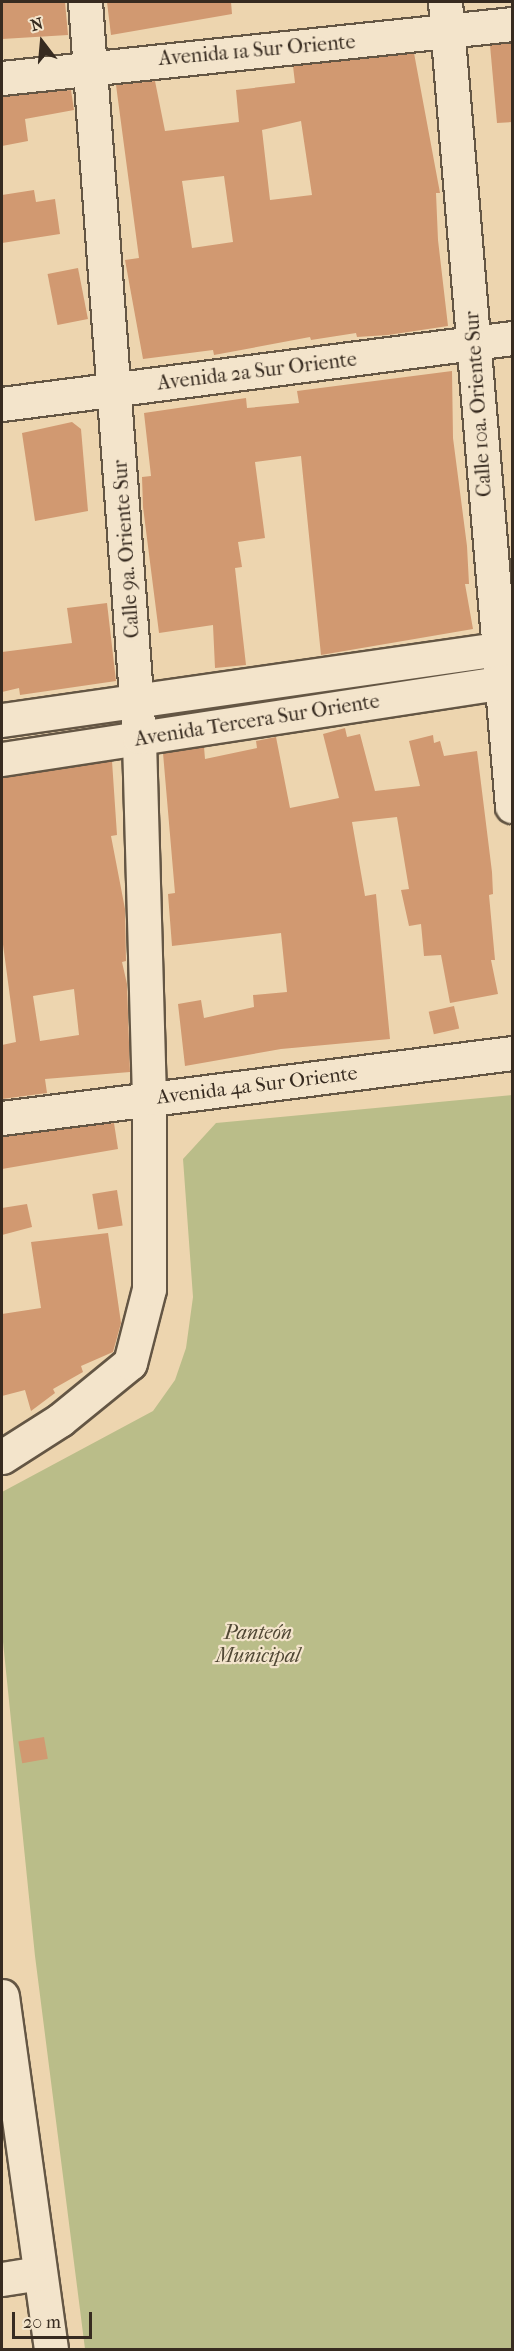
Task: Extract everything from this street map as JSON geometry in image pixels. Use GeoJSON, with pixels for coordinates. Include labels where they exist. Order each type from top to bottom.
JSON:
{"type":"FeatureCollection","features":[{"type":"Feature","properties":{"kind":"street","name":"Calle 9a. Oriente Sur"},"geometry":{"type":"LineString","coordinates":[[2,1457],[60,1420],[130,1363],[149,1289],[149,1098],[139,737],[116,389],[84,2]]}},
{"type":"Feature","properties":{"kind":"street","name":"Avenida 1a Sur Oriente"},"geometry":{"type":"LineString","coordinates":[[2,78],[446,17],[513,24]]}},
{"type":"Feature","properties":{"kind":"street","name":"Calle 10a. Oriente Sur"},"geometry":{"type":"LineString","coordinates":[[446,17],[474,343],[507,682],[513,806]]}},
{"type":"Feature","properties":{"kind":"street","name":"Avenida 2a Sur Oriente"},"geometry":{"type":"LineString","coordinates":[[2,404],[513,338]]}},
{"type":"Feature","properties":{"kind":"street","name":"Avenida Tercera Sur Oriente"},"geometry":{"type":"LineString","coordinates":[[2,720],[136,704],[504,648]]}},
{"type":"Feature","properties":{"kind":"street","name":"Avenida Tercera Sur Oriente"},"geometry":{"type":"LineString","coordinates":[[2,759],[507,682]]}},
{"type":"Feature","properties":{"kind":"street","name":"Avenida 4a Sur Oriente"},"geometry":{"type":"LineString","coordinates":[[2,1118],[513,1053]]}},
{"type":"Feature","properties":{"kind":"street"},"geometry":{"type":"LineString","coordinates":[[2,1996],[38,2274],[51,2349]]}},
{"type":"Feature","properties":{"kind":"street"},"geometry":{"type":"LineString","coordinates":[[2,2280],[38,2274]]}},
{"type":"Feature","properties":{"kind":"green space","name":"Panteón Municipal"},"geometry":{"type":"Polygon","coordinates":[[[512,1095],[512,2349],[85,2349],[35,1956],[2,1632],[2,1492],[153,1411],[175,1380],[186,1348],[193,1297],[183,1159],[216,1123],[512,1095]]]}},
{"type":"Feature","properties":{"kind":"building"},"geometry":{"type":"Polygon","coordinates":[[[2,2],[65,2],[68,35],[2,39],[2,2]]]}},
{"type":"Feature","properties":{"kind":"building"},"geometry":{"type":"Polygon","coordinates":[[[107,2],[231,2],[232,14],[111,35],[107,2]]]}},
{"type":"Feature","properties":{"kind":"building"},"geometry":{"type":"Polygon","coordinates":[[[513,43],[513,122],[497,123],[490,45],[513,43]]]}},
{"type":"Feature","properties":{"kind":"building"},"geometry":{"type":"Polygon","coordinates":[[[414,53],[440,193],[436,193],[438,240],[448,326],[388,335],[357,337],[356,333],[311,340],[310,337],[214,355],[213,350],[143,359],[125,260],[139,258],[116,85],[155,81],[165,131],[239,122],[236,90],[295,83],[293,66],[414,53]],[[301,121],[262,130],[270,200],[312,195],[301,121]],[[224,176],[182,181],[192,248],[233,242],[224,176]]]}},
{"type":"Feature","properties":{"kind":"building"},"geometry":{"type":"Polygon","coordinates":[[[71,90],[74,110],[25,119],[28,141],[2,146],[2,96],[71,90]]]}},
{"type":"Feature","properties":{"kind":"building"},"geometry":{"type":"Polygon","coordinates":[[[34,190],[36,202],[55,199],[60,234],[2,243],[2,195],[34,190]]]}},
{"type":"Feature","properties":{"kind":"building"},"geometry":{"type":"Polygon","coordinates":[[[78,268],[88,319],[57,325],[48,274],[78,268]]]}},
{"type":"Feature","properties":{"kind":"building"},"geometry":{"type":"Polygon","coordinates":[[[452,371],[453,438],[467,546],[469,584],[465,584],[473,629],[321,655],[301,456],[255,462],[265,538],[238,542],[242,567],[235,568],[246,665],[215,668],[213,625],[159,633],[143,507],[142,477],[151,476],[144,413],[246,398],[247,408],[299,403],[297,391],[452,371]]]}},
{"type":"Feature","properties":{"kind":"building"},"geometry":{"type":"Polygon","coordinates":[[[72,422],[81,429],[88,511],[35,521],[22,433],[72,422]]]}},
{"type":"Feature","properties":{"kind":"building"},"geometry":{"type":"Polygon","coordinates":[[[107,603],[116,681],[20,695],[19,688],[2,692],[2,652],[72,643],[67,608],[107,603]]]}},
{"type":"Feature","properties":{"kind":"building"},"geometry":{"type":"Polygon","coordinates":[[[345,728],[347,737],[360,734],[375,791],[420,786],[409,741],[433,735],[434,743],[440,741],[444,756],[477,751],[492,872],[493,894],[489,895],[495,960],[491,960],[498,994],[450,1003],[441,955],[424,956],[421,924],[409,926],[401,890],[409,889],[397,817],[352,822],[365,896],[376,894],[390,1039],[281,1049],[185,1066],[178,1004],[201,1000],[204,1018],[254,1007],[253,995],[287,992],[281,933],[172,946],[168,894],[175,893],[163,753],[204,747],[205,759],[257,748],[256,741],[276,737],[290,808],[339,798],[323,734],[345,728]]]}},
{"type":"Feature","properties":{"kind":"building"},"geometry":{"type":"Polygon","coordinates":[[[112,761],[117,835],[111,836],[125,909],[126,961],[122,962],[127,984],[130,1072],[45,1079],[47,1093],[2,1099],[2,1045],[16,1042],[2,937],[2,777],[112,761]],[[74,989],[33,996],[40,1041],[79,1035],[74,989]]]}},
{"type":"Feature","properties":{"kind":"building"},"geometry":{"type":"Polygon","coordinates":[[[454,1006],[459,1028],[434,1034],[429,1012],[454,1006]]]}},
{"type":"Feature","properties":{"kind":"building"},"geometry":{"type":"Polygon","coordinates":[[[114,1123],[118,1149],[2,1169],[2,1136],[114,1123]]]}},
{"type":"Feature","properties":{"kind":"building"},"geometry":{"type":"Polygon","coordinates":[[[117,1190],[123,1226],[98,1229],[92,1194],[117,1190]]]}},
{"type":"Feature","properties":{"kind":"building"},"geometry":{"type":"Polygon","coordinates":[[[27,1204],[32,1227],[2,1235],[2,1208],[27,1204]]]}},
{"type":"Feature","properties":{"kind":"building"},"geometry":{"type":"Polygon","coordinates":[[[108,1233],[121,1323],[113,1352],[81,1366],[83,1372],[53,1389],[55,1393],[31,1411],[25,1390],[2,1396],[2,1314],[41,1308],[31,1242],[108,1233]]]}},
{"type":"Feature","properties":{"kind":"building"},"geometry":{"type":"Polygon","coordinates":[[[44,1737],[48,1759],[22,1763],[18,1742],[44,1737]]]}}]}
